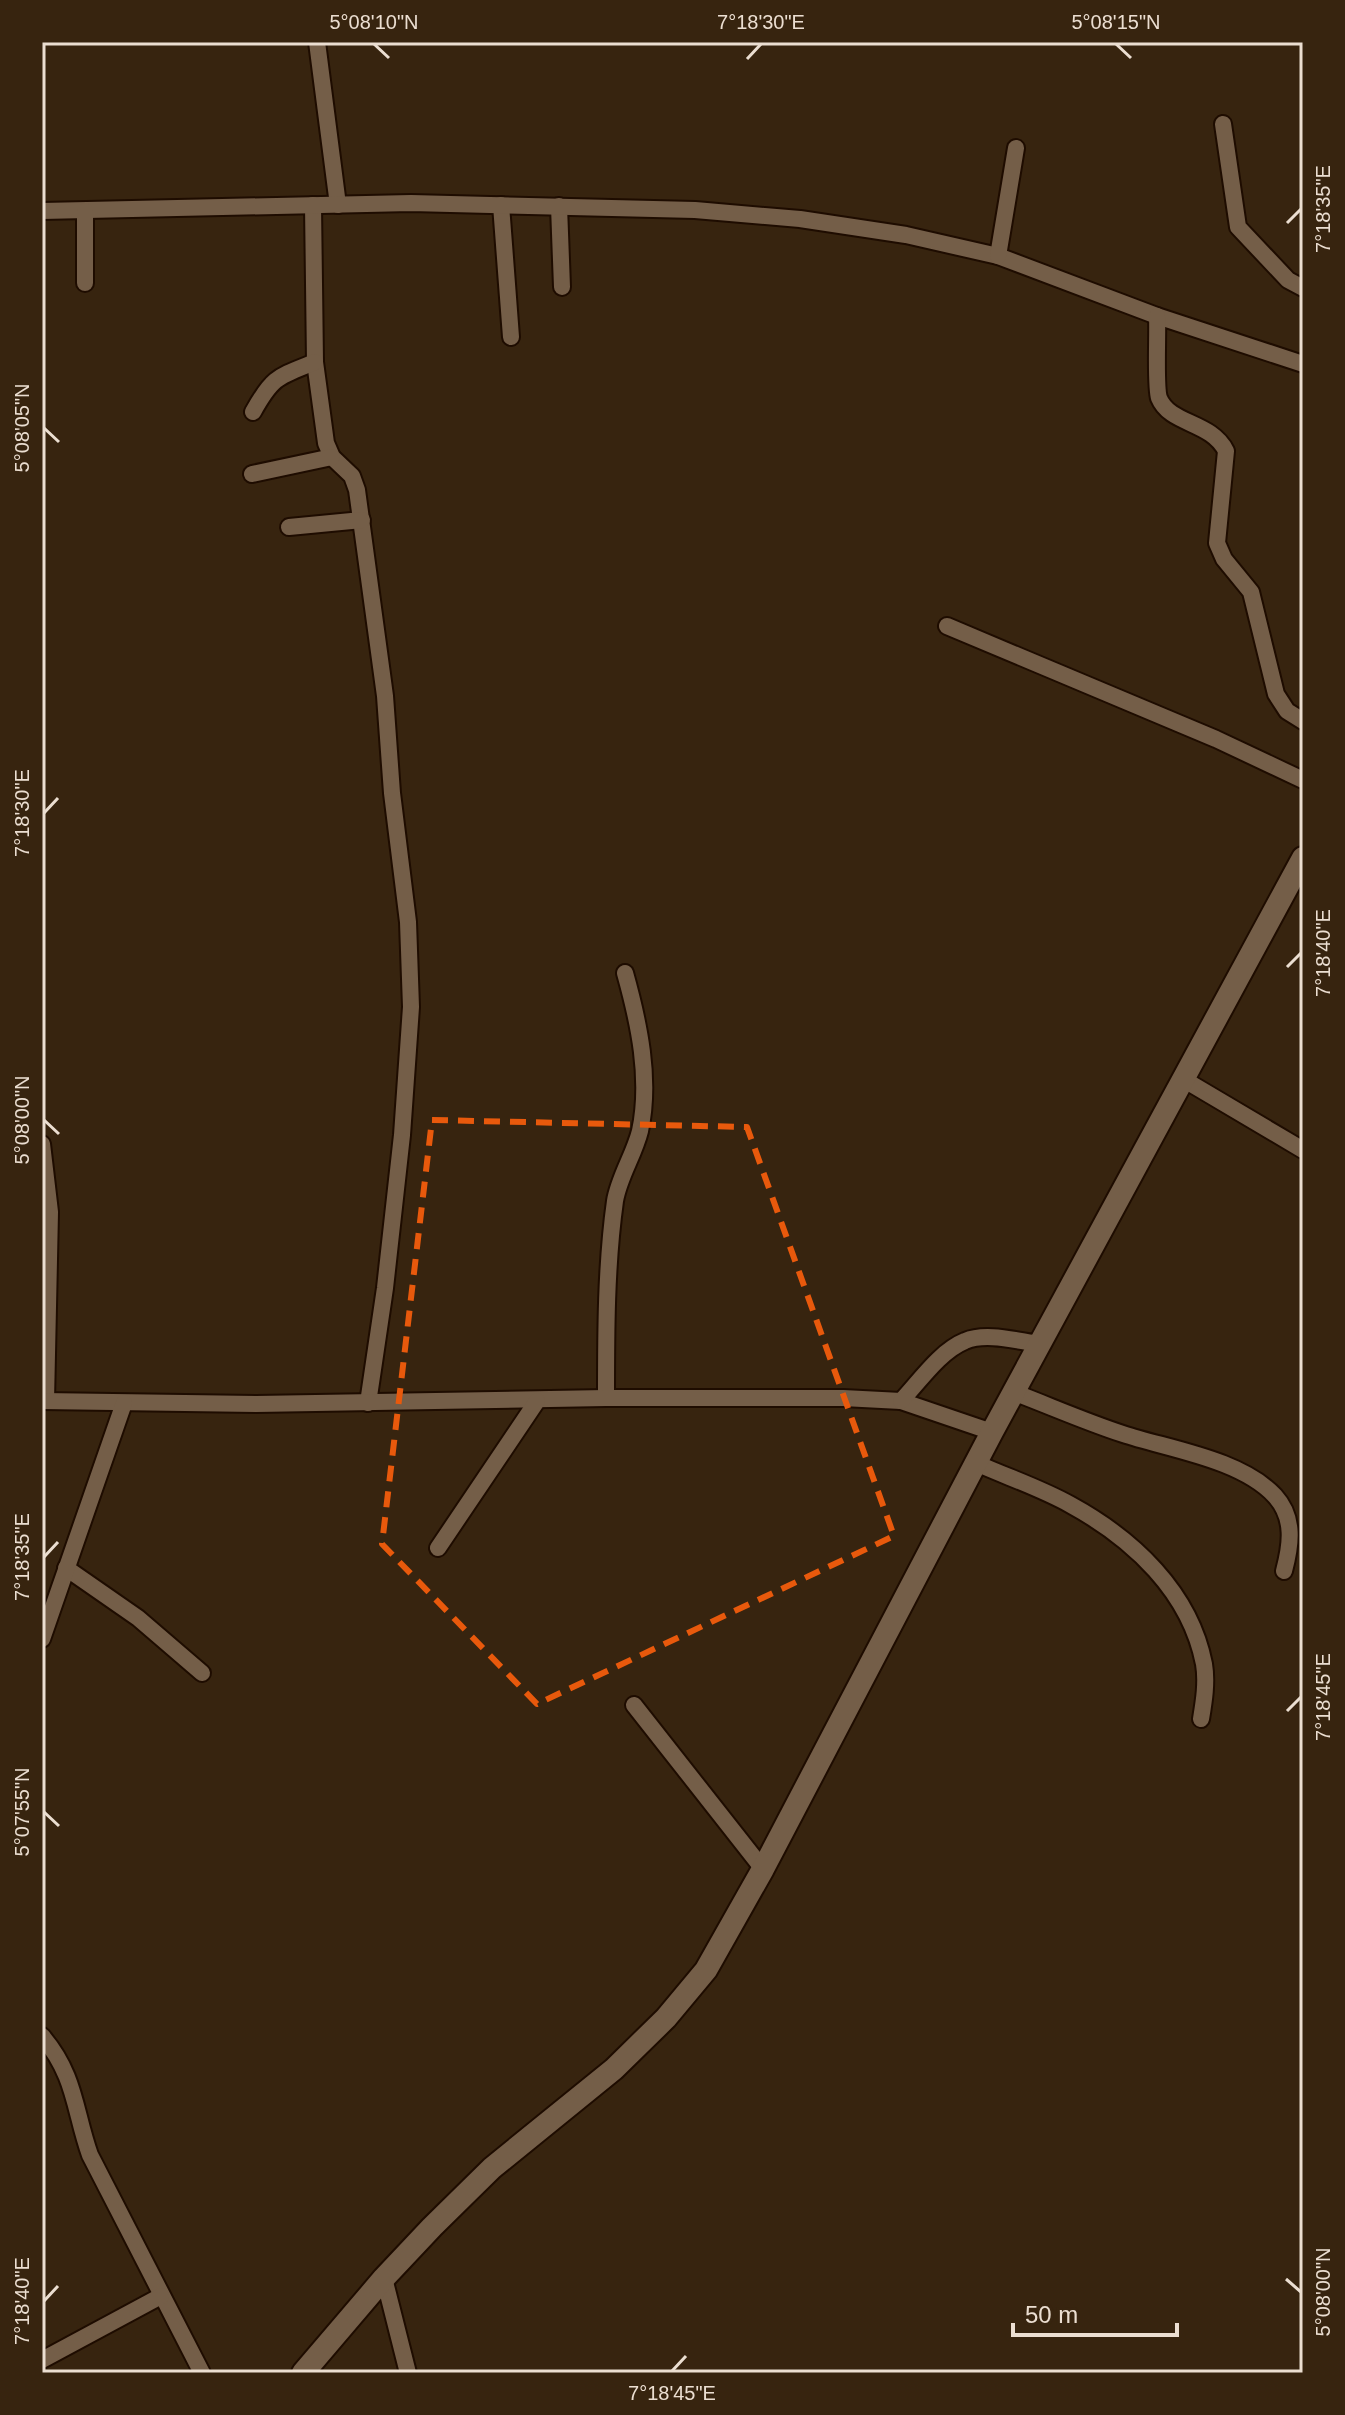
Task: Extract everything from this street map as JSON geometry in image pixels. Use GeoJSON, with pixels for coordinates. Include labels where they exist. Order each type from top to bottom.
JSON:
{"type":"FeatureCollection","features":[{"type":"Feature","properties":{"kind":"street"},"geometry":{"type":"LineString","coordinates":[[317,42],[338,205]]}},
{"type":"Feature","properties":{"kind":"street"},"geometry":{"type":"LineString","coordinates":[[1223,124],[1238,227],[1288,280],[1303,288]]}},
{"type":"Feature","properties":{"kind":"street"},"geometry":{"type":"LineString","coordinates":[[998,256],[1016,148]]}},
{"type":"Feature","properties":{"kind":"street"},"geometry":{"type":"LineString","coordinates":[[313,205],[315,362],[326,443],[332,457],[352,476],[362,520],[385,696],[392,793],[408,922],[411,1007],[402,1135],[368,1403]]}},
{"type":"Feature","properties":{"kind":"street"},"geometry":{"type":"LineString","coordinates":[[42,211],[313,205],[501,205],[695,210],[800,219],[906,235],[998,256],[1157,316],[1303,364]]}},
{"type":"Feature","properties":{"kind":"street"},"geometry":{"type":"LineString","coordinates":[[501,205],[511,337]]}},
{"type":"Feature","properties":{"kind":"street"},"geometry":{"type":"LineString","coordinates":[[559,206],[562,287]]}},
{"type":"Feature","properties":{"kind":"street"},"geometry":{"type":"LineString","coordinates":[[85,211],[85,283]]}},
{"type":"Feature","properties":{"kind":"street"},"geometry":{"type":"LineString","coordinates":[[1157,316],[1158,393],[1166,410],[1212,433],[1220,439],[1226,451],[1217,543],[1224,559],[1251,592],[1276,694],[1287,711],[1303,721]]}},
{"type":"Feature","properties":{"kind":"street"},"geometry":{"type":"LineString","coordinates":[[253,412],[269,384],[278,377],[315,362]]}},
{"type":"Feature","properties":{"kind":"street"},"geometry":{"type":"LineString","coordinates":[[252,474],[332,457]]}},
{"type":"Feature","properties":{"kind":"street"},"geometry":{"type":"LineString","coordinates":[[289,527],[362,520]]}},
{"type":"Feature","properties":{"kind":"street"},"geometry":{"type":"LineString","coordinates":[[947,626],[1216,739],[1303,780]]}},
{"type":"Feature","properties":{"kind":"street"},"geometry":{"type":"LineString","coordinates":[[303,2373],[384,2278],[492,2168],[614,2069],[666,2018],[706,1970],[763,1869],[1013,1392],[1303,858]]}},
{"type":"Feature","properties":{"kind":"street"},"geometry":{"type":"LineString","coordinates":[[606,1398],[606,1344],[615,1198],[640,1132],[643,1097],[639,1029],[625,973]]}},
{"type":"Feature","properties":{"kind":"street"},"geometry":{"type":"LineString","coordinates":[[1183,1079],[1303,1150]]}},
{"type":"Feature","properties":{"kind":"street"},"geometry":{"type":"LineString","coordinates":[[42,1144],[50,1212],[44,1401],[368,1403],[606,1398],[843,1398],[901,1401],[992,1432]]}},
{"type":"Feature","properties":{"kind":"street"},"geometry":{"type":"LineString","coordinates":[[901,1401],[948,1351],[966,1340],[986,1337],[1040,1344]]}},
{"type":"Feature","properties":{"kind":"street"},"geometry":{"type":"LineString","coordinates":[[1013,1392],[1113,1431],[1215,1461],[1254,1479],[1276,1496],[1289,1518],[1291,1544],[1284,1571]]}},
{"type":"Feature","properties":{"kind":"street"},"geometry":{"type":"LineString","coordinates":[[438,1548],[537,1401]]}},
{"type":"Feature","properties":{"kind":"street"},"geometry":{"type":"LineString","coordinates":[[42,1639],[124,1403]]}},
{"type":"Feature","properties":{"kind":"street"},"geometry":{"type":"LineString","coordinates":[[976,1463],[1071,1504],[1133,1548],[1158,1572],[1180,1602],[1195,1633],[1204,1666],[1201,1719]]}},
{"type":"Feature","properties":{"kind":"street"},"geometry":{"type":"LineString","coordinates":[[66,1568],[138,1618],[202,1673]]}},
{"type":"Feature","properties":{"kind":"street"},"geometry":{"type":"LineString","coordinates":[[634,1705],[763,1869]]}},
{"type":"Feature","properties":{"kind":"street"},"geometry":{"type":"LineString","coordinates":[[42,2036],[65,2068],[90,2155],[202,2373]]}},
{"type":"Feature","properties":{"kind":"street"},"geometry":{"type":"LineString","coordinates":[[384,2278],[408,2373]]}},
{"type":"Feature","properties":{"kind":"street"},"geometry":{"type":"LineString","coordinates":[[42,2360],[161,2296]]}},
{"type":"Feature","properties":{"kind":"highlighted area"},"geometry":{"type":"Polygon","coordinates":[[[432,1120],[747,1127],[894,1536],[537,1704],[382,1544],[432,1120]]]}}]}
